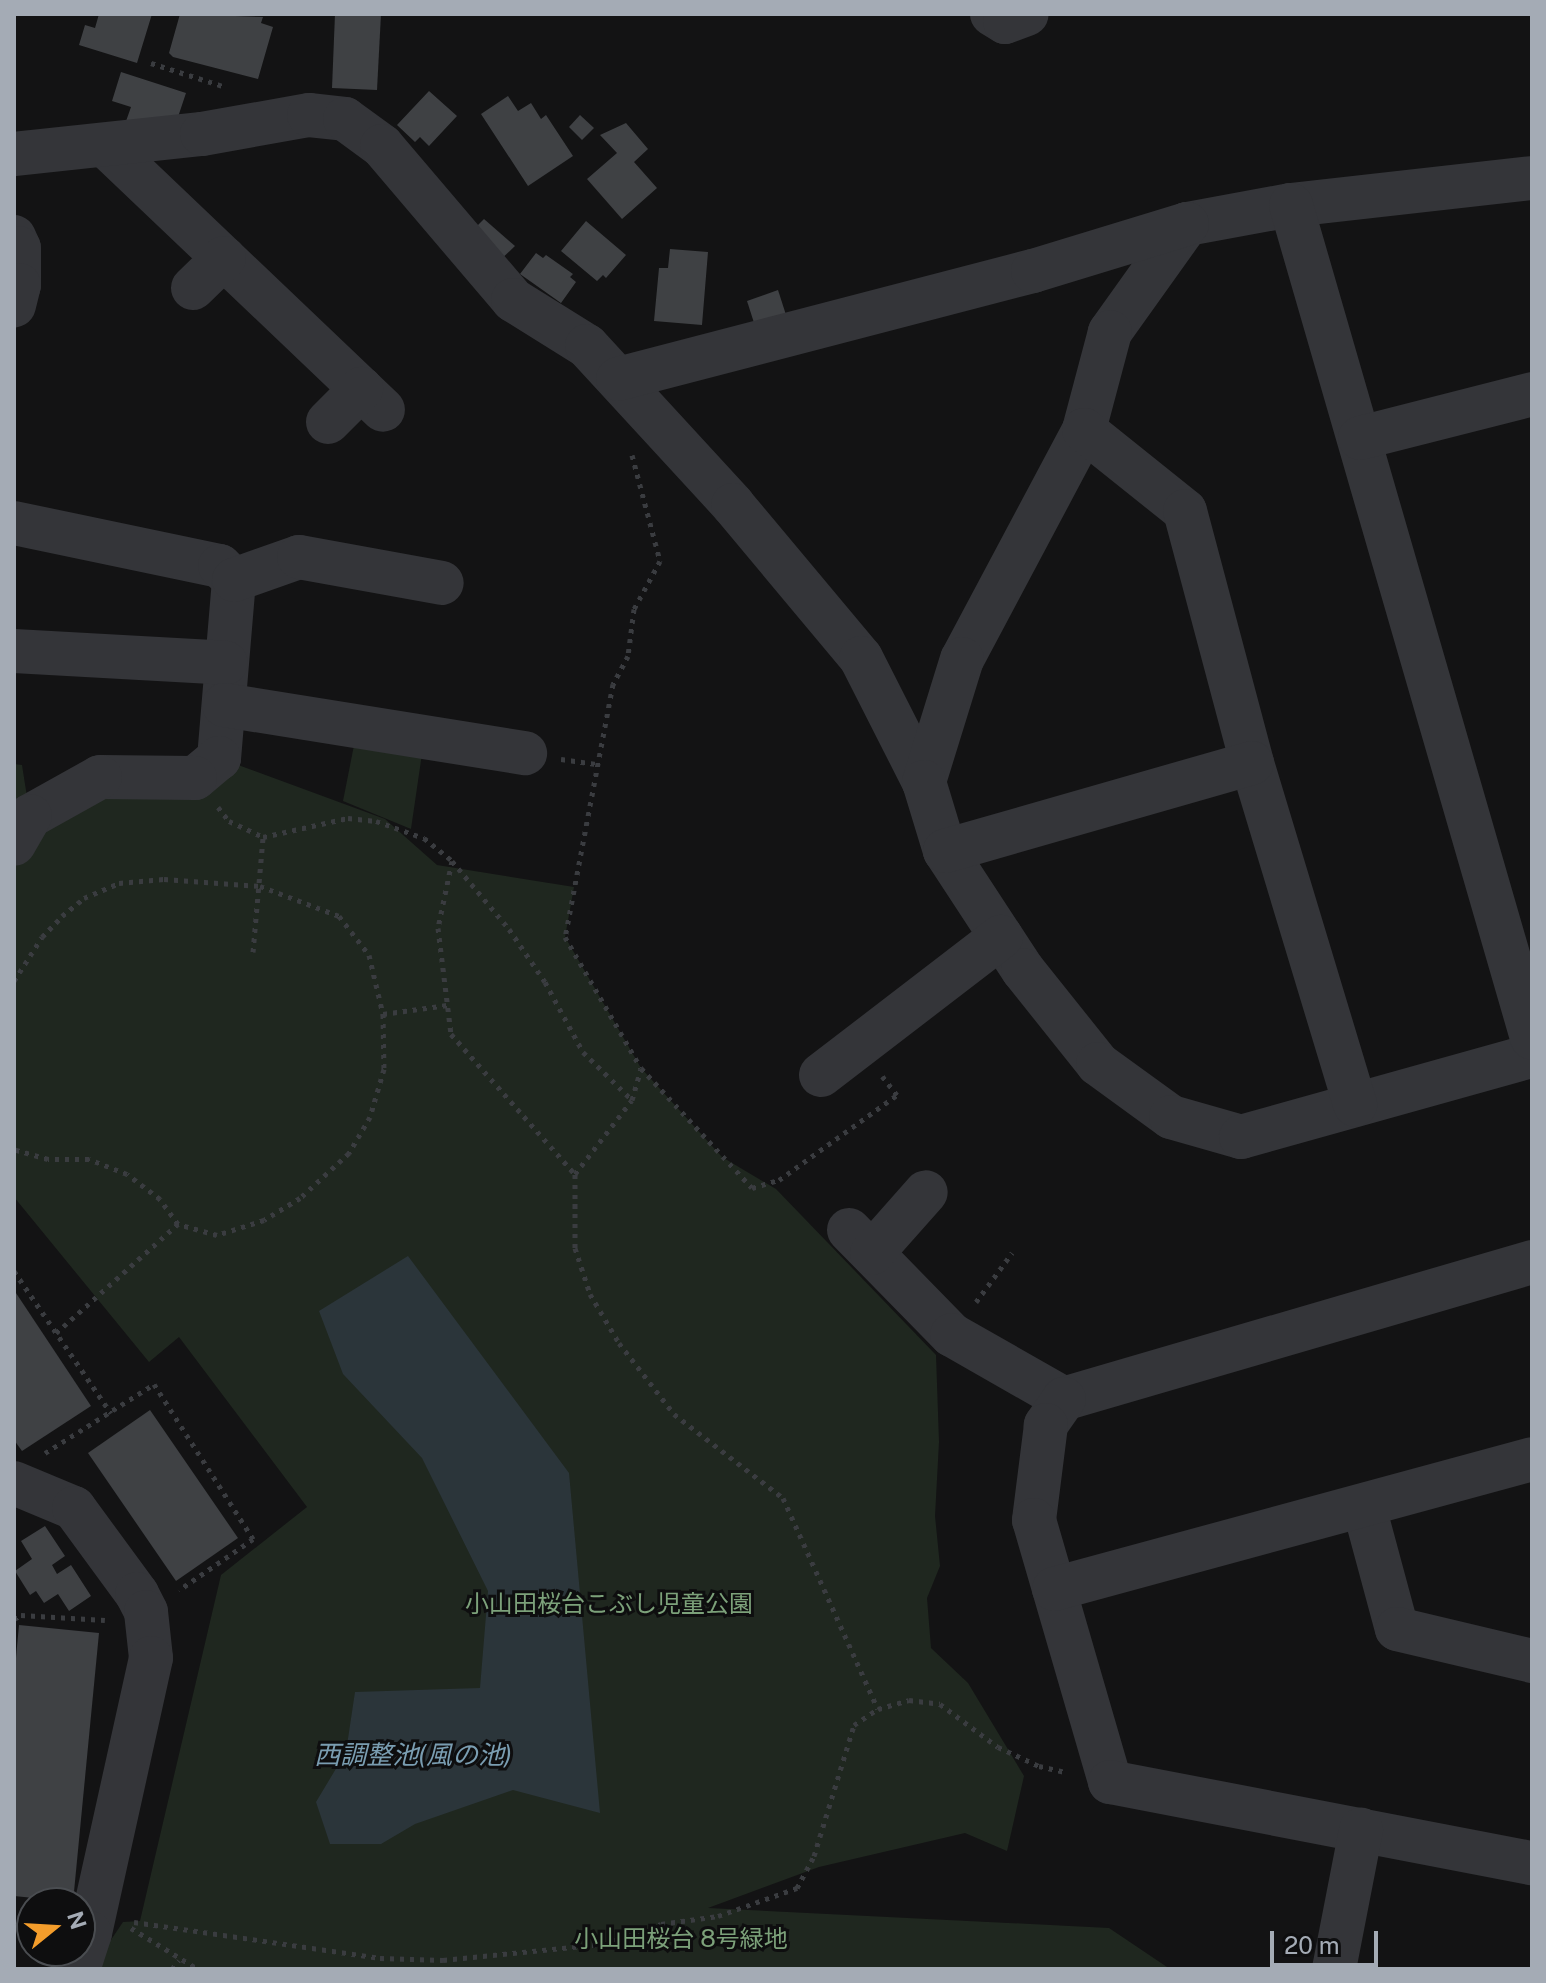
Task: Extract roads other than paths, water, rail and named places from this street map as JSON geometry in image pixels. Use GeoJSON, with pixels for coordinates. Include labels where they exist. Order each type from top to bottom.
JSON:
{"type":"FeatureCollection","features":[{"type":"Feature","properties":{"kind":"street"},"geometry":{"type":"LineString","coordinates":[[992,14],[1005,22],[1027,14]]}},
{"type":"Feature","properties":{"kind":"street"},"geometry":{"type":"LineString","coordinates":[[14,154],[107,147],[309,115],[345,119],[382,146],[452,233],[513,300],[587,346],[618,379],[733,505],[861,658],[924,782],[945,851],[1023,970],[1098,1064],[1171,1117],[1241,1137],[1532,1056]]}},
{"type":"Feature","properties":{"kind":"street"},"geometry":{"type":"LineString","coordinates":[[107,147],[208,273],[372,399],[328,422]]}},
{"type":"Feature","properties":{"kind":"street"},"geometry":{"type":"LineString","coordinates":[[618,379],[1033,271],[1187,224],[1291,205],[1532,178]]}},
{"type":"Feature","properties":{"kind":"street"},"geometry":{"type":"LineString","coordinates":[[1291,205],[1532,1038]]}},
{"type":"Feature","properties":{"kind":"street"},"geometry":{"type":"LineString","coordinates":[[924,782],[962,659],[1084,430],[1110,332],[1187,224]]}},
{"type":"Feature","properties":{"kind":"street"},"geometry":{"type":"LineString","coordinates":[[14,237],[19,260],[19,285],[14,305]]}},
{"type":"Feature","properties":{"kind":"street"},"geometry":{"type":"LineString","coordinates":[[1360,438],[1532,394]]}},
{"type":"Feature","properties":{"kind":"street"},"geometry":{"type":"LineString","coordinates":[[1084,430],[1185,511],[1252,763],[1355,1105]]}},
{"type":"Feature","properties":{"kind":"street"},"geometry":{"type":"LineString","coordinates":[[14,523],[220,566],[234,580],[219,758],[195,778],[100,777],[30,816],[14,844]]}},
{"type":"Feature","properties":{"kind":"street"},"geometry":{"type":"LineString","coordinates":[[234,580],[299,557],[442,583]]}},
{"type":"Feature","properties":{"kind":"street"},"geometry":{"type":"LineString","coordinates":[[14,651],[225,684],[525,753]]}},
{"type":"Feature","properties":{"kind":"street"},"geometry":{"type":"LineString","coordinates":[[945,851],[1252,763]]}},
{"type":"Feature","properties":{"kind":"street"},"geometry":{"type":"LineString","coordinates":[[821,1075],[1001,937]]}},
{"type":"Feature","properties":{"kind":"street"},"geometry":{"type":"LineString","coordinates":[[926,1192],[860,1242],[952,1335],[1064,1399]]}},
{"type":"Feature","properties":{"kind":"street"},"geometry":{"type":"LineString","coordinates":[[1532,1262],[1064,1399],[1046,1425],[1034,1520],[1110,1782],[1532,1863]]}},
{"type":"Feature","properties":{"kind":"street"},"geometry":{"type":"LineString","coordinates":[[1054,1589],[1532,1459]]}},
{"type":"Feature","properties":{"kind":"street"},"geometry":{"type":"LineString","coordinates":[[26,1470],[74,1508],[137,1594],[146,1612],[151,1658],[90,1933],[78,1969]]}},
{"type":"Feature","properties":{"kind":"street"},"geometry":{"type":"LineString","coordinates":[[1364,1507],[1397,1629],[1532,1661]]}},
{"type":"Feature","properties":{"kind":"street"},"geometry":{"type":"LineString","coordinates":[[1334,1969],[1361,1830]]}},
{"type":"Feature","properties":{"kind":"water","name":"西調整池(風の池)"},"geometry":{"type":"Polygon","coordinates":[[[408,1256],[569,1473],[600,1813],[513,1790],[415,1824],[381,1844],[330,1844],[316,1802],[346,1752],[355,1692],[480,1688],[488,1591],[422,1458],[343,1374],[319,1311],[408,1256]]]}},
{"type":"Feature","properties":{"kind":"park label","name":"小山田桜台こぶし児童公園"},"geometry":{"type":"Point","coordinates":[609,1604]}},
{"type":"Feature","properties":{"kind":"park label","name":"小山田桜台 8号緑地"},"geometry":{"type":"Point","coordinates":[681,1939]}}]}
